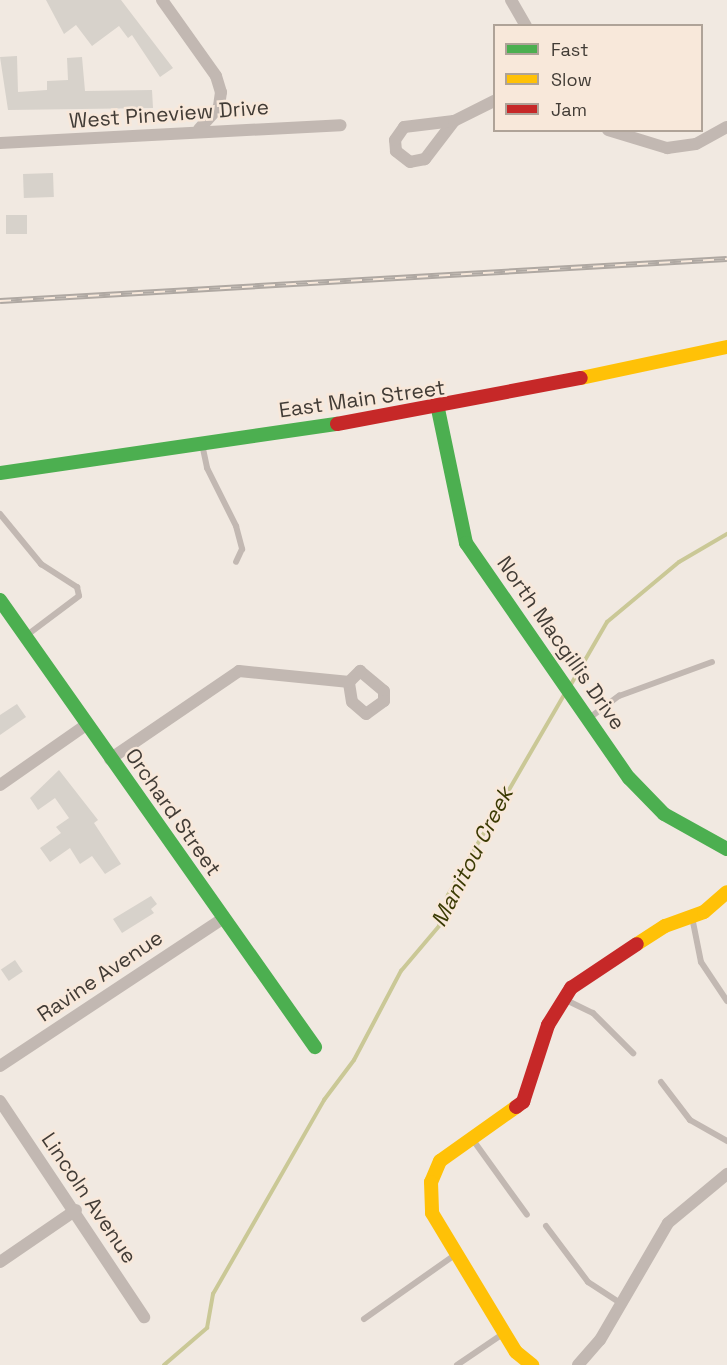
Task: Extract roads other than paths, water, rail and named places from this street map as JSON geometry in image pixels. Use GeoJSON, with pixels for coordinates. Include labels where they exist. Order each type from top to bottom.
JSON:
{"type":"FeatureCollection","features":[{"type":"Feature","properties":{"kind":"street"},"geometry":{"type":"LineString","coordinates":[[162,0],[216,76],[221,92],[219,107],[199,129]]}},
{"type":"Feature","properties":{"kind":"street"},"geometry":{"type":"LineString","coordinates":[[511,0],[525,24]]}},
{"type":"Feature","properties":{"kind":"street"},"geometry":{"type":"LineString","coordinates":[[454,121],[425,159],[410,162],[396,151],[395,140],[404,126],[454,121],[493,102]]}},
{"type":"Feature","properties":{"kind":"street","name":"West Pineview Drive"},"geometry":{"type":"LineString","coordinates":[[0,143],[199,129],[341,125]]}},
{"type":"Feature","properties":{"kind":"street"},"geometry":{"type":"LineString","coordinates":[[615,132],[667,148],[696,144],[727,127]]}},
{"type":"Feature","properties":{"kind":"street","name":"East Main Street"},"geometry":{"type":"LineString","coordinates":[[0,473],[438,409],[727,347]]}},
{"type":"Feature","properties":{"kind":"street","name":"North Macgillis Drive"},"geometry":{"type":"LineString","coordinates":[[438,409],[466,543],[629,778],[663,814],[727,849]]}},
{"type":"Feature","properties":{"kind":"street","name":"Orchard Street"},"geometry":{"type":"LineString","coordinates":[[0,600],[222,919],[315,1047]]}},
{"type":"Feature","properties":{"kind":"street"},"geometry":{"type":"LineString","coordinates":[[110,759],[239,671],[349,682]]}},
{"type":"Feature","properties":{"kind":"street"},"geometry":{"type":"LineString","coordinates":[[0,785],[86,725]]}},
{"type":"Feature","properties":{"kind":"street"},"geometry":{"type":"LineString","coordinates":[[532,1365],[503,1331],[432,1213],[431,1182],[446,1152],[523,1102],[563,998],[665,926],[691,917],[727,892]]}},
{"type":"Feature","properties":{"kind":"street","name":"Ravine Avenue"},"geometry":{"type":"LineString","coordinates":[[0,1066],[222,919]]}},
{"type":"Feature","properties":{"kind":"street","name":"Lincoln Avenue"},"geometry":{"type":"LineString","coordinates":[[0,1101],[76,1210],[144,1317]]}},
{"type":"Feature","properties":{"kind":"street"},"geometry":{"type":"LineString","coordinates":[[578,1365],[620,1303],[668,1223],[727,1174]]}},
{"type":"Feature","properties":{"kind":"street"},"geometry":{"type":"LineString","coordinates":[[0,1262],[76,1210]]}},
{"type":"Feature","properties":{"kind":"lane"},"geometry":{"type":"LineString","coordinates":[[202,444],[207,468],[236,526],[242,549],[236,562]]}},
{"type":"Feature","properties":{"kind":"lane"},"geometry":{"type":"LineString","coordinates":[[0,514],[41,564],[77,587],[79,596],[25,636]]}},
{"type":"Feature","properties":{"kind":"lane"},"geometry":{"type":"LineString","coordinates":[[588,719],[619,696],[712,662]]}},
{"type":"Feature","properties":{"kind":"lane"},"geometry":{"type":"LineString","coordinates":[[691,917],[701,962],[727,1001]]}},
{"type":"Feature","properties":{"kind":"lane"},"geometry":{"type":"LineString","coordinates":[[563,998],[593,1013],[633,1053]]}},
{"type":"Feature","properties":{"kind":"lane"},"geometry":{"type":"LineString","coordinates":[[661,1082],[690,1120],[727,1142]]}},
{"type":"Feature","properties":{"kind":"lane"},"geometry":{"type":"LineString","coordinates":[[471,1135],[527,1215]]}},
{"type":"Feature","properties":{"kind":"lane"},"geometry":{"type":"LineString","coordinates":[[546,1226],[588,1282],[620,1303]]}},
{"type":"Feature","properties":{"kind":"lane"},"geometry":{"type":"LineString","coordinates":[[364,1319],[457,1253]]}},
{"type":"Feature","properties":{"kind":"lane"},"geometry":{"type":"LineString","coordinates":[[457,1365],[503,1331]]}},
{"type":"Feature","properties":{"kind":"waterway","name":"Manitou Creek"},"geometry":{"type":"LineString","coordinates":[[570,686],[607,622],[679,562],[727,534]]}},
{"type":"Feature","properties":{"kind":"waterway","name":"Manitou Creek"},"geometry":{"type":"LineString","coordinates":[[164,1365],[207,1328],[213,1294],[324,1100],[354,1060],[401,971],[439,926],[448,895],[564,695]]}},
{"type":"Feature","properties":{"kind":"railway"},"geometry":{"type":"LineString","coordinates":[[0,301],[727,259]]}}]}
